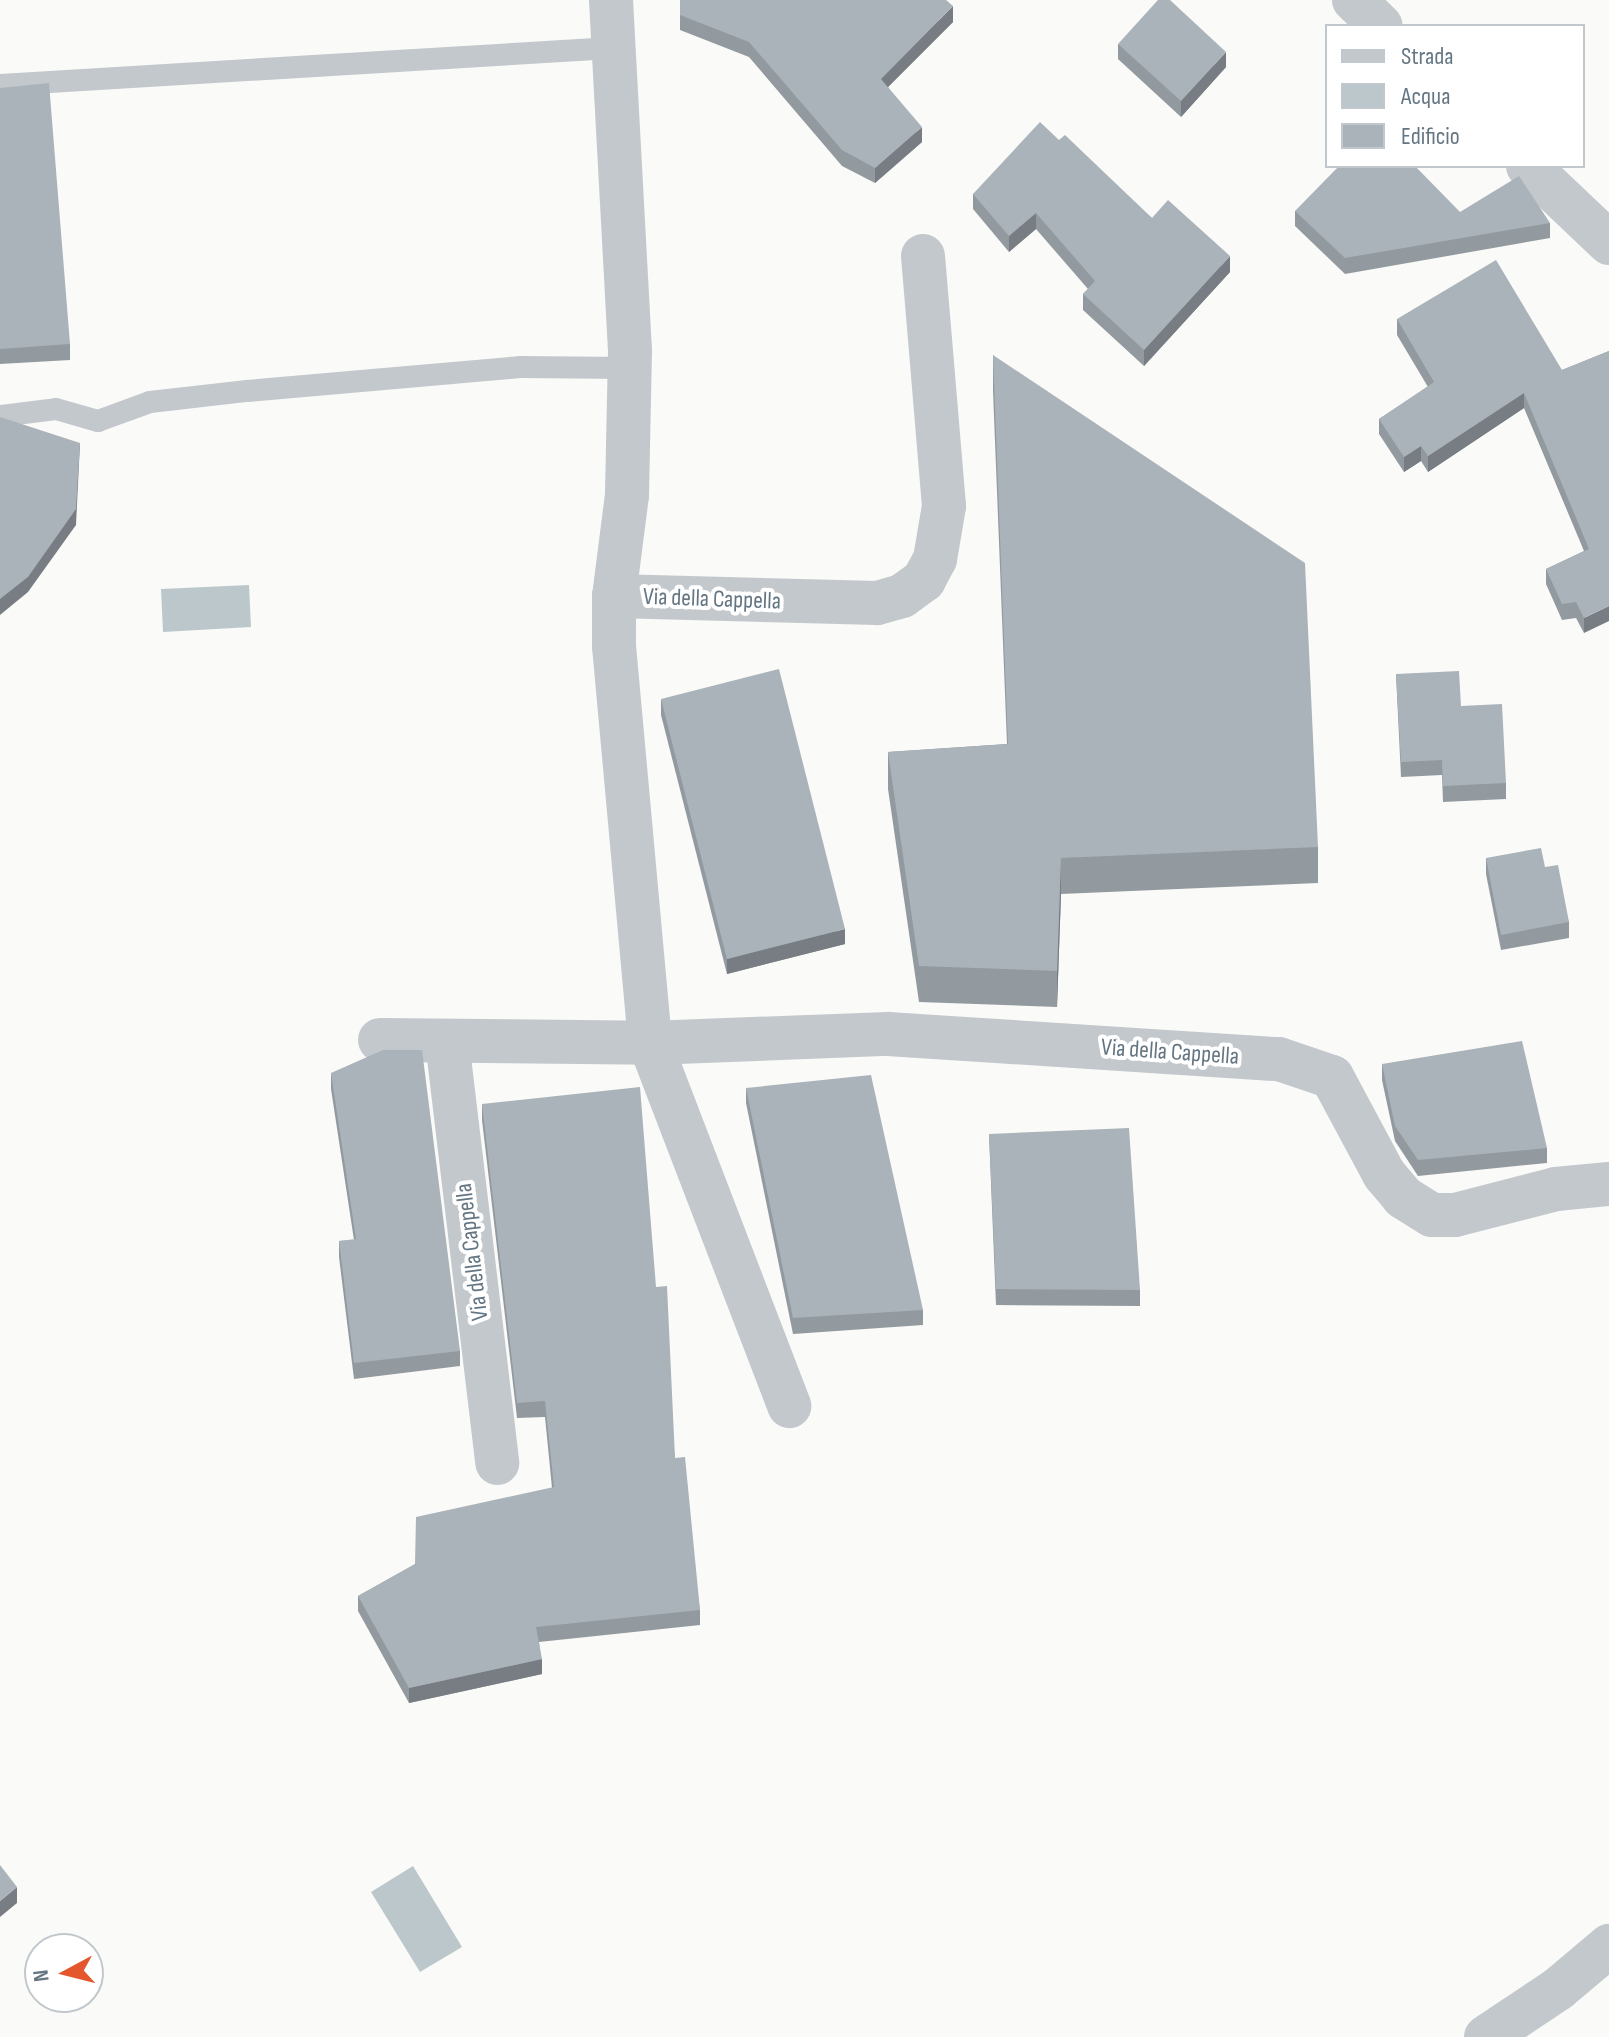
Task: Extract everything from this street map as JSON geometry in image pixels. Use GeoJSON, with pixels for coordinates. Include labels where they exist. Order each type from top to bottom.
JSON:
{"type":"FeatureCollection","features":[{"type":"Feature","properties":{"kind":"street"},"geometry":{"type":"LineString","coordinates":[[611,0],[629,368],[627,495],[614,596]]}},
{"type":"Feature","properties":{"kind":"street"},"geometry":{"type":"LineString","coordinates":[[1354,0],[1379,24]]}},
{"type":"Feature","properties":{"kind":"street"},"geometry":{"type":"LineString","coordinates":[[1530,168],[1609,243]]}},
{"type":"Feature","properties":{"kind":"street","name":"Via della Cappella"},"geometry":{"type":"LineString","coordinates":[[789,1406],[650,1043],[614,646],[614,596],[865,604],[902,596],[924,580],[935,559],[944,506],[923,256]]}},
{"type":"Feature","properties":{"kind":"street","name":"Via della Cappella"},"geometry":{"type":"LineString","coordinates":[[380,1040],[650,1043],[888,1034],[1279,1059],[1332,1077],[1384,1174],[1403,1197],[1432,1215],[1455,1215],[1556,1189],[1609,1184]]}},
{"type":"Feature","properties":{"kind":"street","name":"Via della Cappella"},"geometry":{"type":"LineString","coordinates":[[447,1041],[497,1463]]}},
{"type":"Feature","properties":{"kind":"street"},"geometry":{"type":"LineString","coordinates":[[1486,2037],[1558,1989],[1609,1946]]}},
{"type":"Feature","properties":{"kind":"lane"},"geometry":{"type":"LineString","coordinates":[[0,85],[612,48]]}},
{"type":"Feature","properties":{"kind":"lane"},"geometry":{"type":"LineString","coordinates":[[0,416],[56,409],[98,421],[150,402],[247,391],[520,367],[629,368]]}},
{"type":"Feature","properties":{"kind":"water"},"geometry":{"type":"Polygon","coordinates":[[[249,585],[251,627],[163,632],[161,589],[249,585]]]}},
{"type":"Feature","properties":{"kind":"water"},"geometry":{"type":"Polygon","coordinates":[[[413,1866],[462,1947],[420,1972],[371,1892],[413,1866]]]}},
{"type":"Feature","properties":{"kind":"building"},"geometry":{"type":"Polygon","coordinates":[[[680,0],[946,0],[953,6],[881,79],[922,127],[875,168],[842,150],[749,42],[680,15],[680,0]]]}},
{"type":"Feature","properties":{"kind":"building"},"geometry":{"type":"Polygon","coordinates":[[[1158,0],[1170,0],[1226,52],[1181,101],[1118,44],[1158,0]]]}},
{"type":"Feature","properties":{"kind":"building"},"geometry":{"type":"Polygon","coordinates":[[[49,83],[70,344],[0,349],[0,88],[49,83]]]}},
{"type":"Feature","properties":{"kind":"building"},"geometry":{"type":"Polygon","coordinates":[[[1040,122],[1059,140],[1065,135],[1152,218],[1168,200],[1230,256],[1144,350],[1083,294],[1095,281],[1036,213],[1009,236],[973,194],[1040,122]]]}},
{"type":"Feature","properties":{"kind":"building"},"geometry":{"type":"Polygon","coordinates":[[[1337,168],[1417,168],[1460,212],[1519,176],[1550,223],[1345,258],[1295,211],[1337,168]]]}},
{"type":"Feature","properties":{"kind":"building"},"geometry":{"type":"Polygon","coordinates":[[[1496,260],[1562,370],[1609,351],[1609,606],[1584,618],[1576,602],[1562,604],[1546,569],[1589,549],[1524,393],[1428,456],[1421,446],[1404,457],[1379,419],[1434,382],[1397,319],[1496,260]]]}},
{"type":"Feature","properties":{"kind":"building"},"geometry":{"type":"Polygon","coordinates":[[[993,355],[1305,563],[1318,847],[1061,858],[1057,971],[919,966],[888,752],[1008,744],[993,355]]]}},
{"type":"Feature","properties":{"kind":"building"},"geometry":{"type":"Polygon","coordinates":[[[0,417],[80,443],[76,509],[28,577],[0,599],[0,417]]]}},
{"type":"Feature","properties":{"kind":"building"},"geometry":{"type":"Polygon","coordinates":[[[779,669],[845,929],[727,959],[661,699],[779,669]]]}},
{"type":"Feature","properties":{"kind":"building"},"geometry":{"type":"Polygon","coordinates":[[[1459,671],[1461,706],[1502,704],[1506,783],[1443,786],[1442,760],[1401,762],[1396,674],[1459,671]]]}},
{"type":"Feature","properties":{"kind":"building"},"geometry":{"type":"Polygon","coordinates":[[[1541,848],[1545,867],[1558,865],[1569,922],[1501,935],[1486,858],[1541,848]]]}},
{"type":"Feature","properties":{"kind":"building"},"geometry":{"type":"Polygon","coordinates":[[[1522,1041],[1547,1148],[1418,1160],[1395,1126],[1382,1064],[1522,1041]]]}},
{"type":"Feature","properties":{"kind":"building"},"geometry":{"type":"Polygon","coordinates":[[[383,1050],[422,1050],[460,1351],[354,1363],[339,1241],[356,1239],[331,1073],[383,1050]]]}},
{"type":"Feature","properties":{"kind":"building"},"geometry":{"type":"Polygon","coordinates":[[[871,1075],[923,1310],[793,1318],[746,1088],[871,1075]]]}},
{"type":"Feature","properties":{"kind":"building"},"geometry":{"type":"Polygon","coordinates":[[[640,1087],[656,1287],[667,1286],[675,1458],[685,1457],[700,1610],[536,1627],[542,1659],[409,1688],[358,1596],[415,1564],[416,1517],[554,1487],[545,1401],[517,1403],[482,1104],[640,1087]]]}},
{"type":"Feature","properties":{"kind":"building"},"geometry":{"type":"Polygon","coordinates":[[[1129,1128],[1140,1290],[996,1289],[989,1134],[1129,1128]]]}},
{"type":"Feature","properties":{"kind":"building"},"geometry":{"type":"Polygon","coordinates":[[[0,1865],[17,1887],[0,1901],[0,1865]]]}}]}
